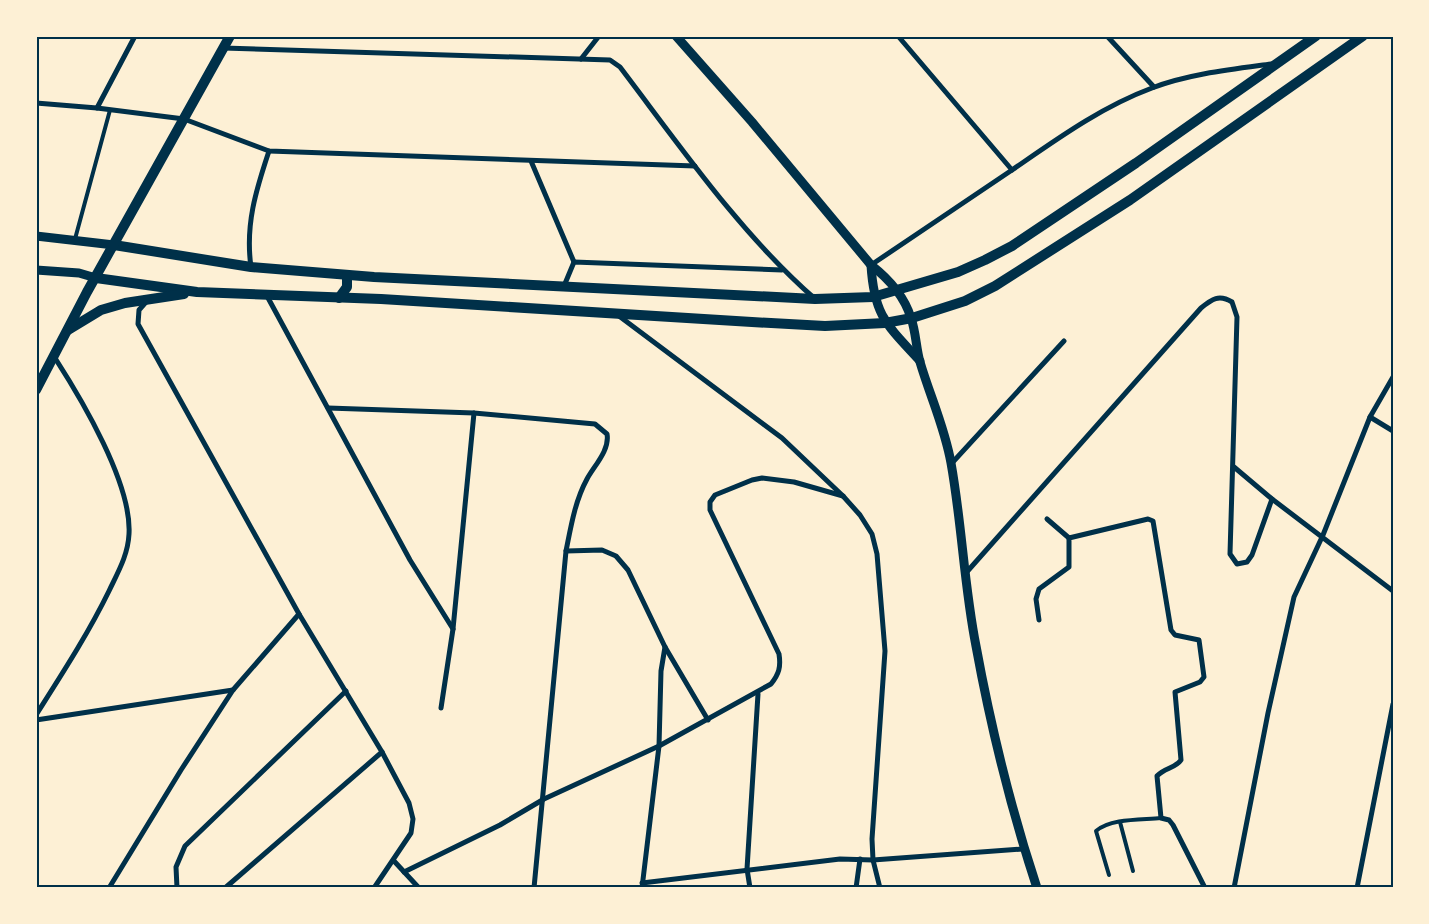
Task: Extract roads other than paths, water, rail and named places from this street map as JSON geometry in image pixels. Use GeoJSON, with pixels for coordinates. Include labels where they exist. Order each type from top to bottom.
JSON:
{"type":"FeatureCollection","features":[{"type":"Feature","properties":{"kind":"main road"},"geometry":{"type":"LineString","coordinates":[[36,390],[55,358],[67,330],[230,36]]}},
{"type":"Feature","properties":{"kind":"main road"},"geometry":{"type":"LineString","coordinates":[[114,245],[251,267],[347,275],[816,299],[873,297],[958,272],[1012,246],[1136,163],[1316,36]]}},
{"type":"Feature","properties":{"kind":"main road"},"geometry":{"type":"LineString","coordinates":[[96,278],[197,292],[338,298],[825,326],[885,323],[912,318],[965,301],[995,286],[1130,200],[1363,36]]}},
{"type":"Feature","properties":{"kind":"main road"},"geometry":{"type":"LineString","coordinates":[[338,298],[347,287],[347,275]]}},
{"type":"Feature","properties":{"kind":"main road"},"geometry":{"type":"LineString","coordinates":[[67,330],[101,310],[151,298],[197,292]]}},
{"type":"Feature","properties":{"kind":"street"},"geometry":{"type":"LineString","coordinates":[[97,108],[135,36]]}},
{"type":"Feature","properties":{"kind":"street"},"geometry":{"type":"LineString","coordinates":[[581,58],[600,36]]}},
{"type":"Feature","properties":{"kind":"street"},"geometry":{"type":"LineString","coordinates":[[676,36],[752,122],[871,265],[886,277],[898,291],[912,318],[920,361],[944,432],[951,464],[965,574],[986,701],[1023,849],[1037,888]]}},
{"type":"Feature","properties":{"kind":"street"},"geometry":{"type":"LineString","coordinates":[[898,36],[1012,170]]}},
{"type":"Feature","properties":{"kind":"street"},"geometry":{"type":"LineString","coordinates":[[1107,36],[1154,87]]}},
{"type":"Feature","properties":{"kind":"street"},"geometry":{"type":"LineString","coordinates":[[223,48],[581,58],[603,59],[616,63],[695,166],[782,270],[816,299]]}},
{"type":"Feature","properties":{"kind":"street"},"geometry":{"type":"LineString","coordinates":[[871,265],[1096,114],[1154,87],[1232,69],[1277,64]]}},
{"type":"Feature","properties":{"kind":"street"},"geometry":{"type":"LineString","coordinates":[[36,103],[97,108],[184,120],[269,151],[695,166]]}},
{"type":"Feature","properties":{"kind":"street"},"geometry":{"type":"LineString","coordinates":[[251,267],[249,227],[253,202],[269,151]]}},
{"type":"Feature","properties":{"kind":"street"},"geometry":{"type":"LineString","coordinates":[[531,161],[574,262],[564,287]]}},
{"type":"Feature","properties":{"kind":"street"},"geometry":{"type":"LineString","coordinates":[[36,236],[114,245]]}},
{"type":"Feature","properties":{"kind":"street"},"geometry":{"type":"LineString","coordinates":[[574,262],[782,270]]}},
{"type":"Feature","properties":{"kind":"street"},"geometry":{"type":"LineString","coordinates":[[871,265],[873,297],[885,323],[920,361]]}},
{"type":"Feature","properties":{"kind":"street"},"geometry":{"type":"LineString","coordinates":[[36,270],[79,274],[96,278]]}},
{"type":"Feature","properties":{"kind":"street"},"geometry":{"type":"LineString","coordinates":[[267,296],[410,560],[453,629]]}},
{"type":"Feature","properties":{"kind":"street"},"geometry":{"type":"LineString","coordinates":[[965,574],[1201,308],[1212,299],[1219,297],[1232,302],[1236,308],[1234,467],[1230,554],[1237,564],[1248,562],[1252,555],[1272,498]]}},
{"type":"Feature","properties":{"kind":"street"},"geometry":{"type":"LineString","coordinates":[[151,298],[139,310],[138,324],[299,614],[346,690],[409,803],[413,819],[411,833],[394,861],[374,888]]}},
{"type":"Feature","properties":{"kind":"street"},"geometry":{"type":"LineString","coordinates":[[617,315],[782,438],[843,496],[860,515],[872,534],[878,554],[885,651],[873,804],[873,860],[880,888]]}},
{"type":"Feature","properties":{"kind":"street"},"geometry":{"type":"LineString","coordinates":[[951,464],[1064,341]]}},
{"type":"Feature","properties":{"kind":"street"},"geometry":{"type":"LineString","coordinates":[[36,715],[91,627],[125,558],[129,533],[126,503],[116,469],[55,358]]}},
{"type":"Feature","properties":{"kind":"street"},"geometry":{"type":"LineString","coordinates":[[1234,888],[1282,645],[1294,597],[1322,535],[1370,417],[1393,377]]}},
{"type":"Feature","properties":{"kind":"street"},"geometry":{"type":"LineString","coordinates":[[328,408],[474,413],[595,424],[607,434],[606,448],[586,481],[576,503],[566,550],[544,799],[534,888]]}},
{"type":"Feature","properties":{"kind":"street"},"geometry":{"type":"LineString","coordinates":[[441,708],[453,629],[474,413]]}},
{"type":"Feature","properties":{"kind":"street"},"geometry":{"type":"LineString","coordinates":[[1370,417],[1393,431]]}},
{"type":"Feature","properties":{"kind":"street"},"geometry":{"type":"LineString","coordinates":[[1234,467],[1393,591]]}},
{"type":"Feature","properties":{"kind":"street"},"geometry":{"type":"LineString","coordinates":[[404,872],[500,825],[544,799],[659,746],[758,694],[771,684],[778,675],[780,665],[779,654],[710,510],[710,502],[715,495],[752,480],[762,478],[794,482],[843,496]]}},
{"type":"Feature","properties":{"kind":"street"},"geometry":{"type":"LineString","coordinates":[[1039,620],[1036,599],[1039,589],[1069,567],[1069,538],[1047,519]]}},
{"type":"Feature","properties":{"kind":"street"},"geometry":{"type":"LineString","coordinates":[[1069,538],[1148,519],[1153,521],[1171,630],[1175,635],[1194,638],[1200,642],[1203,680],[1177,690],[1174,696],[1181,760],[1178,764],[1163,770],[1157,776],[1161,818],[1169,820],[1173,825],[1205,888]]}},
{"type":"Feature","properties":{"kind":"street"},"geometry":{"type":"LineString","coordinates":[[566,550],[602,550],[616,556],[633,577],[665,647],[708,720]]}},
{"type":"Feature","properties":{"kind":"street"},"geometry":{"type":"LineString","coordinates":[[109,888],[181,770],[233,690],[299,614]]}},
{"type":"Feature","properties":{"kind":"street"},"geometry":{"type":"LineString","coordinates":[[665,647],[661,671],[659,746],[642,885],[747,869],[840,859],[873,860],[1023,849]]}},
{"type":"Feature","properties":{"kind":"street"},"geometry":{"type":"LineString","coordinates":[[36,720],[233,690]]}},
{"type":"Feature","properties":{"kind":"street"},"geometry":{"type":"LineString","coordinates":[[177,888],[176,867],[185,846],[346,690]]}},
{"type":"Feature","properties":{"kind":"street"},"geometry":{"type":"LineString","coordinates":[[750,888],[747,869],[758,694]]}},
{"type":"Feature","properties":{"kind":"street"},"geometry":{"type":"LineString","coordinates":[[1357,888],[1393,704]]}},
{"type":"Feature","properties":{"kind":"street"},"geometry":{"type":"LineString","coordinates":[[225,888],[382,752]]}},
{"type":"Feature","properties":{"kind":"street"},"geometry":{"type":"LineString","coordinates":[[856,888],[860,859]]}},
{"type":"Feature","properties":{"kind":"street"},"geometry":{"type":"LineString","coordinates":[[394,861],[420,888]]}},
{"type":"Feature","properties":{"kind":"lane"},"geometry":{"type":"LineString","coordinates":[[75,239],[110,110]]}},
{"type":"Feature","properties":{"kind":"lane"},"geometry":{"type":"LineString","coordinates":[[1109,874],[1096,831],[1102,826],[1120,822],[1161,818]]}},
{"type":"Feature","properties":{"kind":"lane"},"geometry":{"type":"LineString","coordinates":[[1120,822],[1133,871]]}}]}
